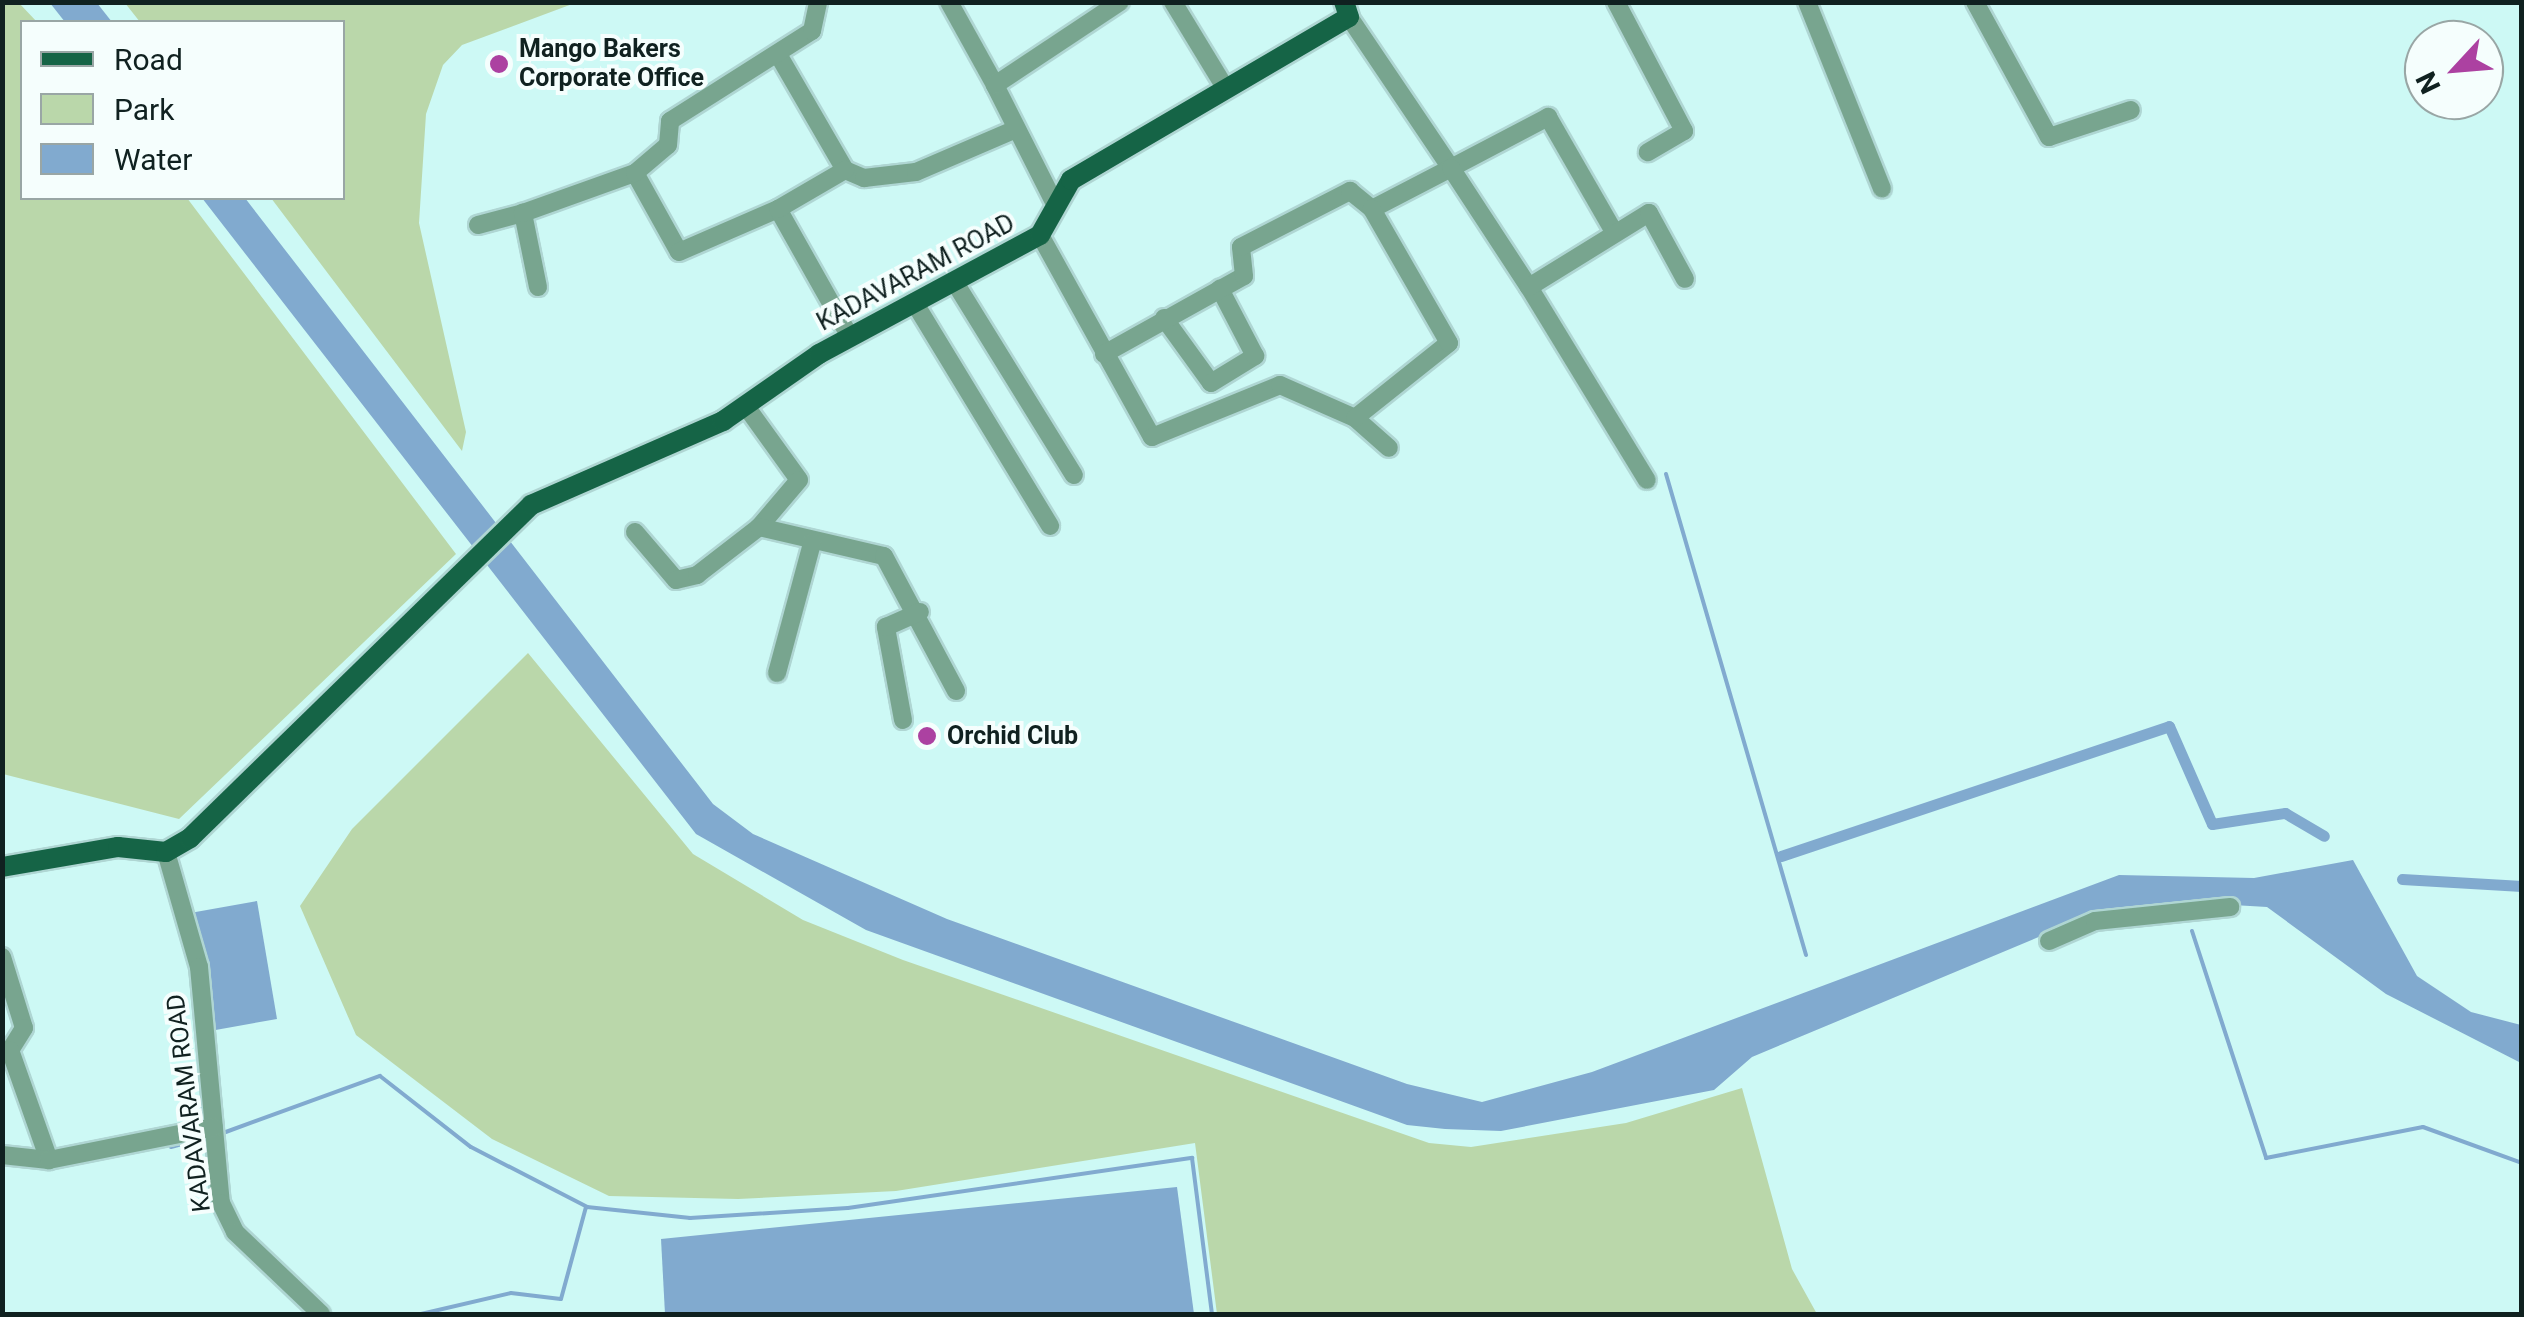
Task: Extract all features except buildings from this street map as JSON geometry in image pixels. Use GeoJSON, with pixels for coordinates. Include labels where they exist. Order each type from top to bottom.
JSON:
{"type":"FeatureCollection","features":[{"type":"Feature","properties":{"kind":"main road","name":"KADAVARAM ROAD"},"geometry":{"type":"LineString","coordinates":[[166,852],[204,825],[472,558],[531,505],[745,405],[850,337],[1040,236],[1054,202],[1111,153],[1346,10]]}},
{"type":"Feature","properties":{"kind":"main road"},"geometry":{"type":"LineString","coordinates":[[2,867],[118,847],[166,852]]}},
{"type":"Feature","properties":{"kind":"street"},"geometry":{"type":"LineString","coordinates":[[478,225],[636,174],[668,145],[670,122],[779,56],[812,31],[818,2]]}},
{"type":"Feature","properties":{"kind":"street"},"geometry":{"type":"LineString","coordinates":[[949,2],[996,85],[1014,130],[1054,202]]}},
{"type":"Feature","properties":{"kind":"street"},"geometry":{"type":"LineString","coordinates":[[996,85],[1120,2]]}},
{"type":"Feature","properties":{"kind":"street"},"geometry":{"type":"LineString","coordinates":[[1173,2],[1224,86]]}},
{"type":"Feature","properties":{"kind":"street"},"geometry":{"type":"LineString","coordinates":[[1616,2],[1684,131],[1648,152]]}},
{"type":"Feature","properties":{"kind":"street"},"geometry":{"type":"LineString","coordinates":[[1806,2],[1882,189]]}},
{"type":"Feature","properties":{"kind":"street"},"geometry":{"type":"LineString","coordinates":[[1975,2],[2049,137],[2131,110]]}},
{"type":"Feature","properties":{"kind":"street"},"geometry":{"type":"LineString","coordinates":[[1346,10],[1529,287],[1647,480]]}},
{"type":"Feature","properties":{"kind":"street"},"geometry":{"type":"LineString","coordinates":[[779,56],[845,170],[879,180],[916,172],[1014,130]]}},
{"type":"Feature","properties":{"kind":"street"},"geometry":{"type":"LineString","coordinates":[[1372,209],[1548,117],[1613,230]]}},
{"type":"Feature","properties":{"kind":"street"},"geometry":{"type":"LineString","coordinates":[[636,174],[680,252],[778,209],[845,170]]}},
{"type":"Feature","properties":{"kind":"street"},"geometry":{"type":"LineString","coordinates":[[1104,354],[1247,273],[1241,247],[1355,190],[1372,209],[1449,346],[1355,418]]}},
{"type":"Feature","properties":{"kind":"street"},"geometry":{"type":"LineString","coordinates":[[778,209],[850,337]]}},
{"type":"Feature","properties":{"kind":"street"},"geometry":{"type":"LineString","coordinates":[[523,213],[538,287]]}},
{"type":"Feature","properties":{"kind":"street"},"geometry":{"type":"LineString","coordinates":[[1529,287],[1613,230],[1652,214],[1685,278]]}},
{"type":"Feature","properties":{"kind":"street"},"geometry":{"type":"LineString","coordinates":[[1040,236],[1152,438],[1280,385],[1355,418],[1389,448]]}},
{"type":"Feature","properties":{"kind":"street"},"geometry":{"type":"LineString","coordinates":[[954,281],[1074,475]]}},
{"type":"Feature","properties":{"kind":"street"},"geometry":{"type":"LineString","coordinates":[[1164,318],[1211,383],[1255,356],[1220,289]]}},
{"type":"Feature","properties":{"kind":"street"},"geometry":{"type":"LineString","coordinates":[[914,302],[1050,526]]}},
{"type":"Feature","properties":{"kind":"street"},"geometry":{"type":"LineString","coordinates":[[635,532],[667,575],[686,581],[759,528],[798,480],[745,405]]}},
{"type":"Feature","properties":{"kind":"street"},"geometry":{"type":"LineString","coordinates":[[759,528],[812,543],[884,556],[920,612],[956,691]]}},
{"type":"Feature","properties":{"kind":"street"},"geometry":{"type":"LineString","coordinates":[[777,674],[812,543]]}},
{"type":"Feature","properties":{"kind":"street"},"geometry":{"type":"LineString","coordinates":[[903,720],[886,627],[920,612]]}},
{"type":"Feature","properties":{"kind":"street","name":"KADAVARAM ROAD"},"geometry":{"type":"LineString","coordinates":[[166,852],[198,966],[227,1218],[321,1314]]}},
{"type":"Feature","properties":{"kind":"street"},"geometry":{"type":"LineString","coordinates":[[2049,941],[2095,921],[2230,907]]}},
{"type":"Feature","properties":{"kind":"street"},"geometry":{"type":"LineString","coordinates":[[2,957],[24,1028],[10,1050],[48,1160]]}},
{"type":"Feature","properties":{"kind":"street"},"geometry":{"type":"LineString","coordinates":[[2,1156],[48,1160],[214,1127]]}},
{"type":"Feature","properties":{"kind":"green space"},"geometry":{"type":"Polygon","coordinates":[[[2,3],[19,3],[35,20],[20,20],[20,200],[189,200],[456,554],[179,819],[3,774],[2,3]]]}},
{"type":"Feature","properties":{"kind":"green space"},"geometry":{"type":"Polygon","coordinates":[[[125,3],[575,3],[462,45],[443,65],[426,114],[419,223],[466,432],[462,451],[273,200],[345,200],[345,20],[138,20],[125,3]]]}},
{"type":"Feature","properties":{"kind":"green space"},"geometry":{"type":"Polygon","coordinates":[[[528,653],[693,854],[803,920],[903,960],[1429,1143],[1471,1147],[1626,1123],[1742,1088],[1792,1269],[1817,1314],[1217,1314],[1195,1143],[896,1191],[738,1199],[609,1196],[492,1139],[356,1035],[300,906],[352,829],[528,653]]]}},
{"type":"Feature","properties":{"kind":"water"},"geometry":{"type":"Polygon","coordinates":[[[50,3],[97,3],[110,20],[63,20],[50,3]]]}},
{"type":"Feature","properties":{"kind":"water"},"geometry":{"type":"Polygon","coordinates":[[[204,200],[247,200],[713,804],[753,834],[947,919],[1407,1084],[1482,1102],[1592,1072],[2119,875],[2254,878],[2353,860],[2417,976],[2471,1012],[2521,1025],[2521,1063],[2386,994],[2267,907],[2199,903],[2089,916],[1752,1057],[1714,1090],[1501,1131],[1407,1125],[866,930],[696,834],[204,200]]]}},
{"type":"Feature","properties":{"kind":"water"},"geometry":{"type":"Polygon","coordinates":[[[257,901],[277,1019],[210,1031],[190,913],[257,901]]]}},
{"type":"Feature","properties":{"kind":"water"},"geometry":{"type":"Polygon","coordinates":[[[1177,1187],[1194,1314],[665,1314],[661,1239],[1177,1187]]]}},
{"type":"Feature","properties":{"kind":"waterway"},"geometry":{"type":"LineString","coordinates":[[1666,474],[1806,955]]}},
{"type":"Feature","properties":{"kind":"waterway"},"geometry":{"type":"LineString","coordinates":[[1781,856],[2169,726],[2212,824],[2285,813],[2324,836]]}},
{"type":"Feature","properties":{"kind":"waterway"},"geometry":{"type":"LineString","coordinates":[[2402,879],[2522,886]]}},
{"type":"Feature","properties":{"kind":"waterway"},"geometry":{"type":"LineString","coordinates":[[2192,931],[2266,1158],[2423,1127],[2522,1163]]}},
{"type":"Feature","properties":{"kind":"waterway"},"geometry":{"type":"LineString","coordinates":[[223,1133],[380,1076],[471,1147],[587,1207],[690,1218],[848,1208],[1192,1158],[1212,1314]]}},
{"type":"Feature","properties":{"kind":"waterway"},"geometry":{"type":"LineString","coordinates":[[171,1147],[205,1138]]}},
{"type":"Feature","properties":{"kind":"waterway"},"geometry":{"type":"LineString","coordinates":[[421,1314],[511,1293],[561,1299],[586,1207]]}},
{"type":"Feature","properties":{"kind":"place","name":"Mango Bakers Corporate Office"},"geometry":{"type":"Point","coordinates":[499,64]}},
{"type":"Feature","properties":{"kind":"place","name":"Orchid Club"},"geometry":{"type":"Point","coordinates":[927,736]}}]}
